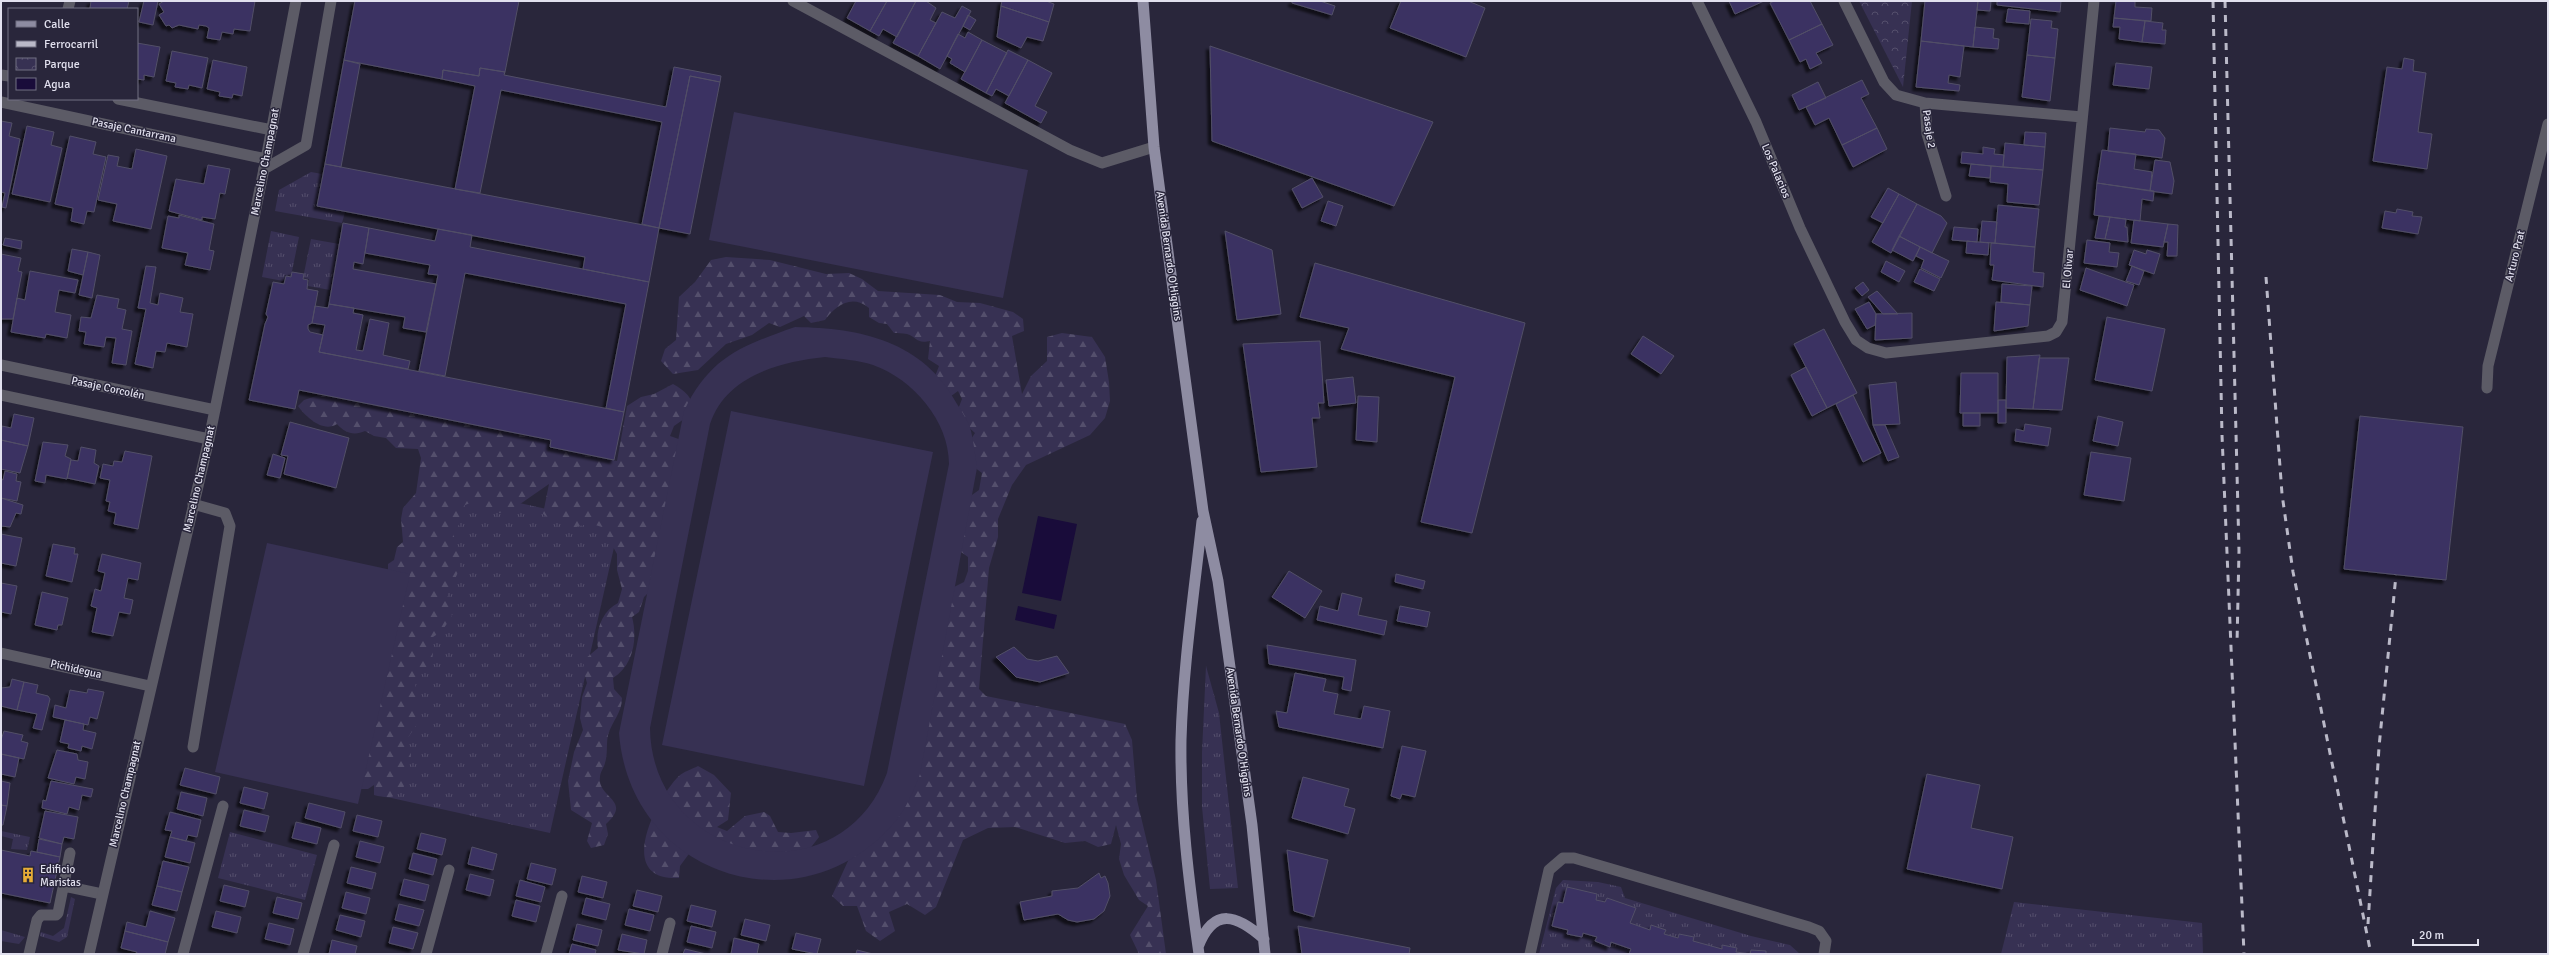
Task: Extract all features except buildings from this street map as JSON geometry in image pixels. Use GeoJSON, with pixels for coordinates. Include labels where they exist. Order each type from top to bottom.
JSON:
{"type":"FeatureCollection","features":[{"type":"Feature","properties":{"kind":"main road","name":"Avenida Bernardo O'Higgins"},"geometry":{"type":"LineString","coordinates":[[1143,1],[1154,147],[1203,511],[1218,581],[1252,825],[1265,954]]}},
{"type":"Feature","properties":{"kind":"main road","name":"Avenida Bernardo O'Higgins"},"geometry":{"type":"LineString","coordinates":[[1198,951],[1183,820],[1182,740],[1183,699],[1203,511]]}},
{"type":"Feature","properties":{"kind":"main road"},"geometry":{"type":"LineString","coordinates":[[1198,951],[1210,926],[1227,918],[1237,919],[1248,925],[1264,939]]}},
{"type":"Feature","properties":{"kind":"street","name":"Marcelino Champagnat"},"geometry":{"type":"LineString","coordinates":[[89,954],[150,686],[209,439],[272,130],[296,1]]}},
{"type":"Feature","properties":{"kind":"street"},"geometry":{"type":"LineString","coordinates":[[265,164],[306,145],[331,1]]}},
{"type":"Feature","properties":{"kind":"street"},"geometry":{"type":"LineString","coordinates":[[794,1],[1070,150],[1102,163],[1154,147]]}},
{"type":"Feature","properties":{"kind":"street","name":"Los Palacios"},"geometry":{"type":"LineString","coordinates":[[1697,1],[1756,122],[1822,276],[1856,340]]}},
{"type":"Feature","properties":{"kind":"street","name":"Pasaje 2"},"geometry":{"type":"LineString","coordinates":[[1844,1],[1884,82],[1896,95],[1925,104],[1927,134],[1946,196]]}},
{"type":"Feature","properties":{"kind":"street","name":"El Olivar"},"geometry":{"type":"LineString","coordinates":[[1856,340],[1868,348],[1886,353],[2048,336],[2056,332],[2062,322],[2065,301],[2094,1]]}},
{"type":"Feature","properties":{"kind":"street"},"geometry":{"type":"LineString","coordinates":[[123,100],[272,130]]}},
{"type":"Feature","properties":{"kind":"street","name":"Pasaje Cantarrana"},"geometry":{"type":"LineString","coordinates":[[1,102],[265,164]]}},
{"type":"Feature","properties":{"kind":"street"},"geometry":{"type":"LineString","coordinates":[[1925,104],[2082,117]]}},
{"type":"Feature","properties":{"kind":"street","name":"Arturo Prat"},"geometry":{"type":"LineString","coordinates":[[2487,388],[2488,366],[2548,124]]}},
{"type":"Feature","properties":{"kind":"street","name":"Pasaje Corcolén"},"geometry":{"type":"LineString","coordinates":[[1,365],[215,410]]}},
{"type":"Feature","properties":{"kind":"street"},"geometry":{"type":"LineString","coordinates":[[1,395],[209,439]]}},
{"type":"Feature","properties":{"kind":"street"},"geometry":{"type":"LineString","coordinates":[[193,747],[230,526],[225,513],[194,504]]}},
{"type":"Feature","properties":{"kind":"street","name":"Pichidegua"},"geometry":{"type":"LineString","coordinates":[[1,652],[150,686]]}},
{"type":"Feature","properties":{"kind":"street"},"geometry":{"type":"LineString","coordinates":[[183,954],[223,806]]}},
{"type":"Feature","properties":{"kind":"street"},"geometry":{"type":"LineString","coordinates":[[303,954],[334,845]]}},
{"type":"Feature","properties":{"kind":"street"},"geometry":{"type":"LineString","coordinates":[[29,954],[37,920],[41,915],[56,915],[64,886],[70,853]]}},
{"type":"Feature","properties":{"kind":"street"},"geometry":{"type":"LineString","coordinates":[[1530,954],[1549,870],[1563,858],[1574,858],[1809,927],[1819,931],[1826,941],[1824,954]]}},
{"type":"Feature","properties":{"kind":"street"},"geometry":{"type":"LineString","coordinates":[[426,954],[449,870]]}},
{"type":"Feature","properties":{"kind":"street"},"geometry":{"type":"LineString","coordinates":[[64,886],[102,894]]}},
{"type":"Feature","properties":{"kind":"street"},"geometry":{"type":"LineString","coordinates":[[546,954],[562,896]]}},
{"type":"Feature","properties":{"kind":"street"},"geometry":{"type":"LineString","coordinates":[[662,954],[670,923]]}},
{"type":"Feature","properties":{"kind":"green space"},"geometry":{"type":"Polygon","coordinates":[[[1859,1],[1912,1],[1903,87],[1859,1]]]}},
{"type":"Feature","properties":{"kind":"green space"},"geometry":{"type":"Polygon","coordinates":[[[734,112],[1028,170],[1003,298],[709,240],[734,112]]]}},
{"type":"Feature","properties":{"kind":"green space"},"geometry":{"type":"Polygon","coordinates":[[[311,172],[322,174],[316,206],[345,212],[342,223],[275,211],[279,190],[311,172]]]}},
{"type":"Feature","properties":{"kind":"green space"},"geometry":{"type":"Polygon","coordinates":[[[271,231],[299,237],[291,276],[285,275],[283,281],[262,277],[271,231]]]}},
{"type":"Feature","properties":{"kind":"green space"},"geometry":{"type":"Polygon","coordinates":[[[311,239],[339,244],[330,290],[308,286],[309,279],[303,278],[311,239]]]}},
{"type":"Feature","properties":{"kind":"green space"},"geometry":{"type":"Polygon","coordinates":[[[726,257],[770,260],[826,274],[849,273],[862,279],[878,291],[940,295],[957,302],[980,303],[1013,312],[1023,319],[1024,331],[1012,336],[1022,394],[1031,376],[1047,361],[1047,337],[1062,333],[1092,337],[1105,357],[1110,401],[1105,418],[1090,435],[1026,465],[1012,485],[998,519],[998,537],[989,568],[979,689],[986,696],[1125,724],[1132,740],[1137,800],[1156,880],[1166,954],[1139,954],[1130,935],[1148,906],[1139,900],[1124,875],[1119,859],[1121,844],[1116,825],[1111,844],[1098,847],[1085,841],[1065,843],[1015,827],[988,828],[963,840],[936,907],[925,915],[907,904],[889,912],[895,931],[880,941],[866,931],[857,906],[843,906],[832,896],[853,850],[874,830],[942,593],[964,582],[968,571],[968,557],[954,547],[962,502],[979,490],[982,473],[966,461],[968,444],[975,433],[964,423],[957,412],[962,399],[958,391],[947,399],[934,379],[939,366],[928,359],[930,341],[922,342],[907,334],[894,333],[887,324],[879,323],[869,317],[869,308],[863,304],[856,302],[845,303],[834,310],[825,320],[811,323],[804,316],[780,327],[769,323],[752,335],[726,344],[698,370],[673,374],[661,361],[665,349],[676,340],[679,297],[695,282],[711,260],[726,257]]]}},
{"type":"Feature","properties":{"kind":"green space"},"geometry":{"type":"Polygon","coordinates":[[[795,327],[820,328],[866,335],[888,342],[908,352],[927,366],[943,383],[969,424],[977,468],[920,774],[909,800],[902,813],[893,824],[855,857],[812,875],[768,880],[725,872],[686,853],[653,823],[630,782],[619,733],[684,411],[694,393],[705,378],[716,366],[729,356],[743,348],[795,327]],[[825,357],[790,363],[756,374],[741,383],[728,394],[718,408],[710,424],[650,728],[659,774],[681,810],[713,836],[752,850],[792,851],[830,839],[863,813],[887,773],[949,464],[943,432],[936,417],[915,391],[902,380],[873,365],[825,357]]]}},
{"type":"Feature","properties":{"kind":"green space"},"geometry":{"type":"Polygon","coordinates":[[[673,384],[688,395],[692,402],[694,412],[674,426],[670,436],[690,443],[656,585],[644,597],[639,612],[632,617],[634,625],[634,643],[632,651],[625,666],[620,673],[613,678],[614,689],[622,698],[622,703],[619,713],[608,735],[606,760],[600,777],[603,790],[612,799],[616,809],[613,816],[606,824],[608,834],[604,845],[591,848],[587,841],[592,823],[571,810],[568,781],[574,752],[583,730],[580,718],[582,697],[587,683],[583,669],[585,659],[598,648],[597,642],[601,622],[608,611],[618,603],[622,589],[617,570],[617,554],[602,527],[585,525],[568,530],[562,527],[560,521],[553,521],[543,514],[549,484],[510,511],[499,513],[497,508],[489,512],[478,511],[473,502],[465,505],[460,523],[453,534],[460,552],[460,568],[447,596],[452,616],[442,631],[430,639],[433,653],[432,661],[428,670],[419,674],[415,682],[420,720],[407,739],[411,756],[404,786],[398,794],[388,797],[374,795],[374,785],[368,789],[358,789],[388,577],[388,564],[394,560],[397,547],[403,542],[401,519],[403,508],[416,493],[421,458],[418,449],[396,448],[386,438],[374,436],[365,431],[361,433],[350,433],[343,430],[337,424],[326,427],[321,425],[310,419],[298,406],[304,400],[319,395],[551,441],[549,448],[617,461],[627,406],[641,397],[654,394],[673,384]]]}},
{"type":"Feature","properties":{"kind":"green space"},"geometry":{"type":"Polygon","coordinates":[[[731,411],[933,452],[864,786],[662,745],[731,411]]]}},
{"type":"Feature","properties":{"kind":"green space"},"geometry":{"type":"Polygon","coordinates":[[[447,487],[619,525],[550,833],[378,795],[447,487]]]}},
{"type":"Feature","properties":{"kind":"green space"},"geometry":{"type":"Polygon","coordinates":[[[267,543],[410,574],[358,804],[215,772],[267,543]]]}},
{"type":"Feature","properties":{"kind":"green space"},"geometry":{"type":"Polygon","coordinates":[[[1206,666],[1219,713],[1238,888],[1210,889],[1202,807],[1202,752],[1206,666]]]}},
{"type":"Feature","properties":{"kind":"green space"},"geometry":{"type":"Polygon","coordinates":[[[698,766],[714,775],[731,793],[728,820],[717,827],[727,831],[745,816],[764,812],[770,816],[778,832],[791,833],[816,830],[819,837],[805,855],[691,851],[680,866],[679,878],[665,877],[656,874],[646,863],[644,851],[650,823],[664,795],[672,784],[685,772],[698,766]]]}},
{"type":"Feature","properties":{"kind":"green space"},"geometry":{"type":"Polygon","coordinates":[[[1,831],[30,837],[27,850],[11,849],[13,839],[1,836],[1,831]]]}},
{"type":"Feature","properties":{"kind":"green space"},"geometry":{"type":"Polygon","coordinates":[[[230,832],[317,855],[305,900],[218,878],[230,832]]]}},
{"type":"Feature","properties":{"kind":"green space"},"geometry":{"type":"Polygon","coordinates":[[[1563,880],[1598,882],[1621,887],[1625,898],[1751,936],[1790,945],[1800,954],[1539,954],[1556,888],[1563,880]]]}},
{"type":"Feature","properties":{"kind":"green space"},"geometry":{"type":"Polygon","coordinates":[[[71,897],[75,899],[67,937],[59,942],[40,936],[41,932],[53,936],[64,928],[71,897]]]}},
{"type":"Feature","properties":{"kind":"green space"},"geometry":{"type":"Polygon","coordinates":[[[2014,902],[2202,923],[2203,954],[2001,954],[2014,902]]]}},
{"type":"Feature","properties":{"kind":"green space"},"geometry":{"type":"Polygon","coordinates":[[[1,930],[25,937],[19,944],[1,941],[1,930]]]}},
{"type":"Feature","properties":{"kind":"water"},"geometry":{"type":"Polygon","coordinates":[[[1038,516],[1077,524],[1061,601],[1022,593],[1038,516]]]}},
{"type":"Feature","properties":{"kind":"water"},"geometry":{"type":"Polygon","coordinates":[[[1018,606],[1057,615],[1054,629],[1015,620],[1018,606]]]}},
{"type":"Feature","properties":{"kind":"railway"},"geometry":{"type":"LineString","coordinates":[[2213,1],[2222,435],[2244,954]]}},
{"type":"Feature","properties":{"kind":"railway"},"geometry":{"type":"LineString","coordinates":[[2225,1],[2239,551],[2237,644]]}},
{"type":"Feature","properties":{"kind":"railway"},"geometry":{"type":"LineString","coordinates":[[2266,277],[2282,494],[2293,572],[2371,954]]}},
{"type":"Feature","properties":{"kind":"railway"},"geometry":{"type":"LineString","coordinates":[[2368,924],[2379,747],[2396,575]]}},
{"type":"Feature","properties":{"kind":"place","name":"Edificio Maristas"},"geometry":{"type":"Point","coordinates":[28,875]}}]}
